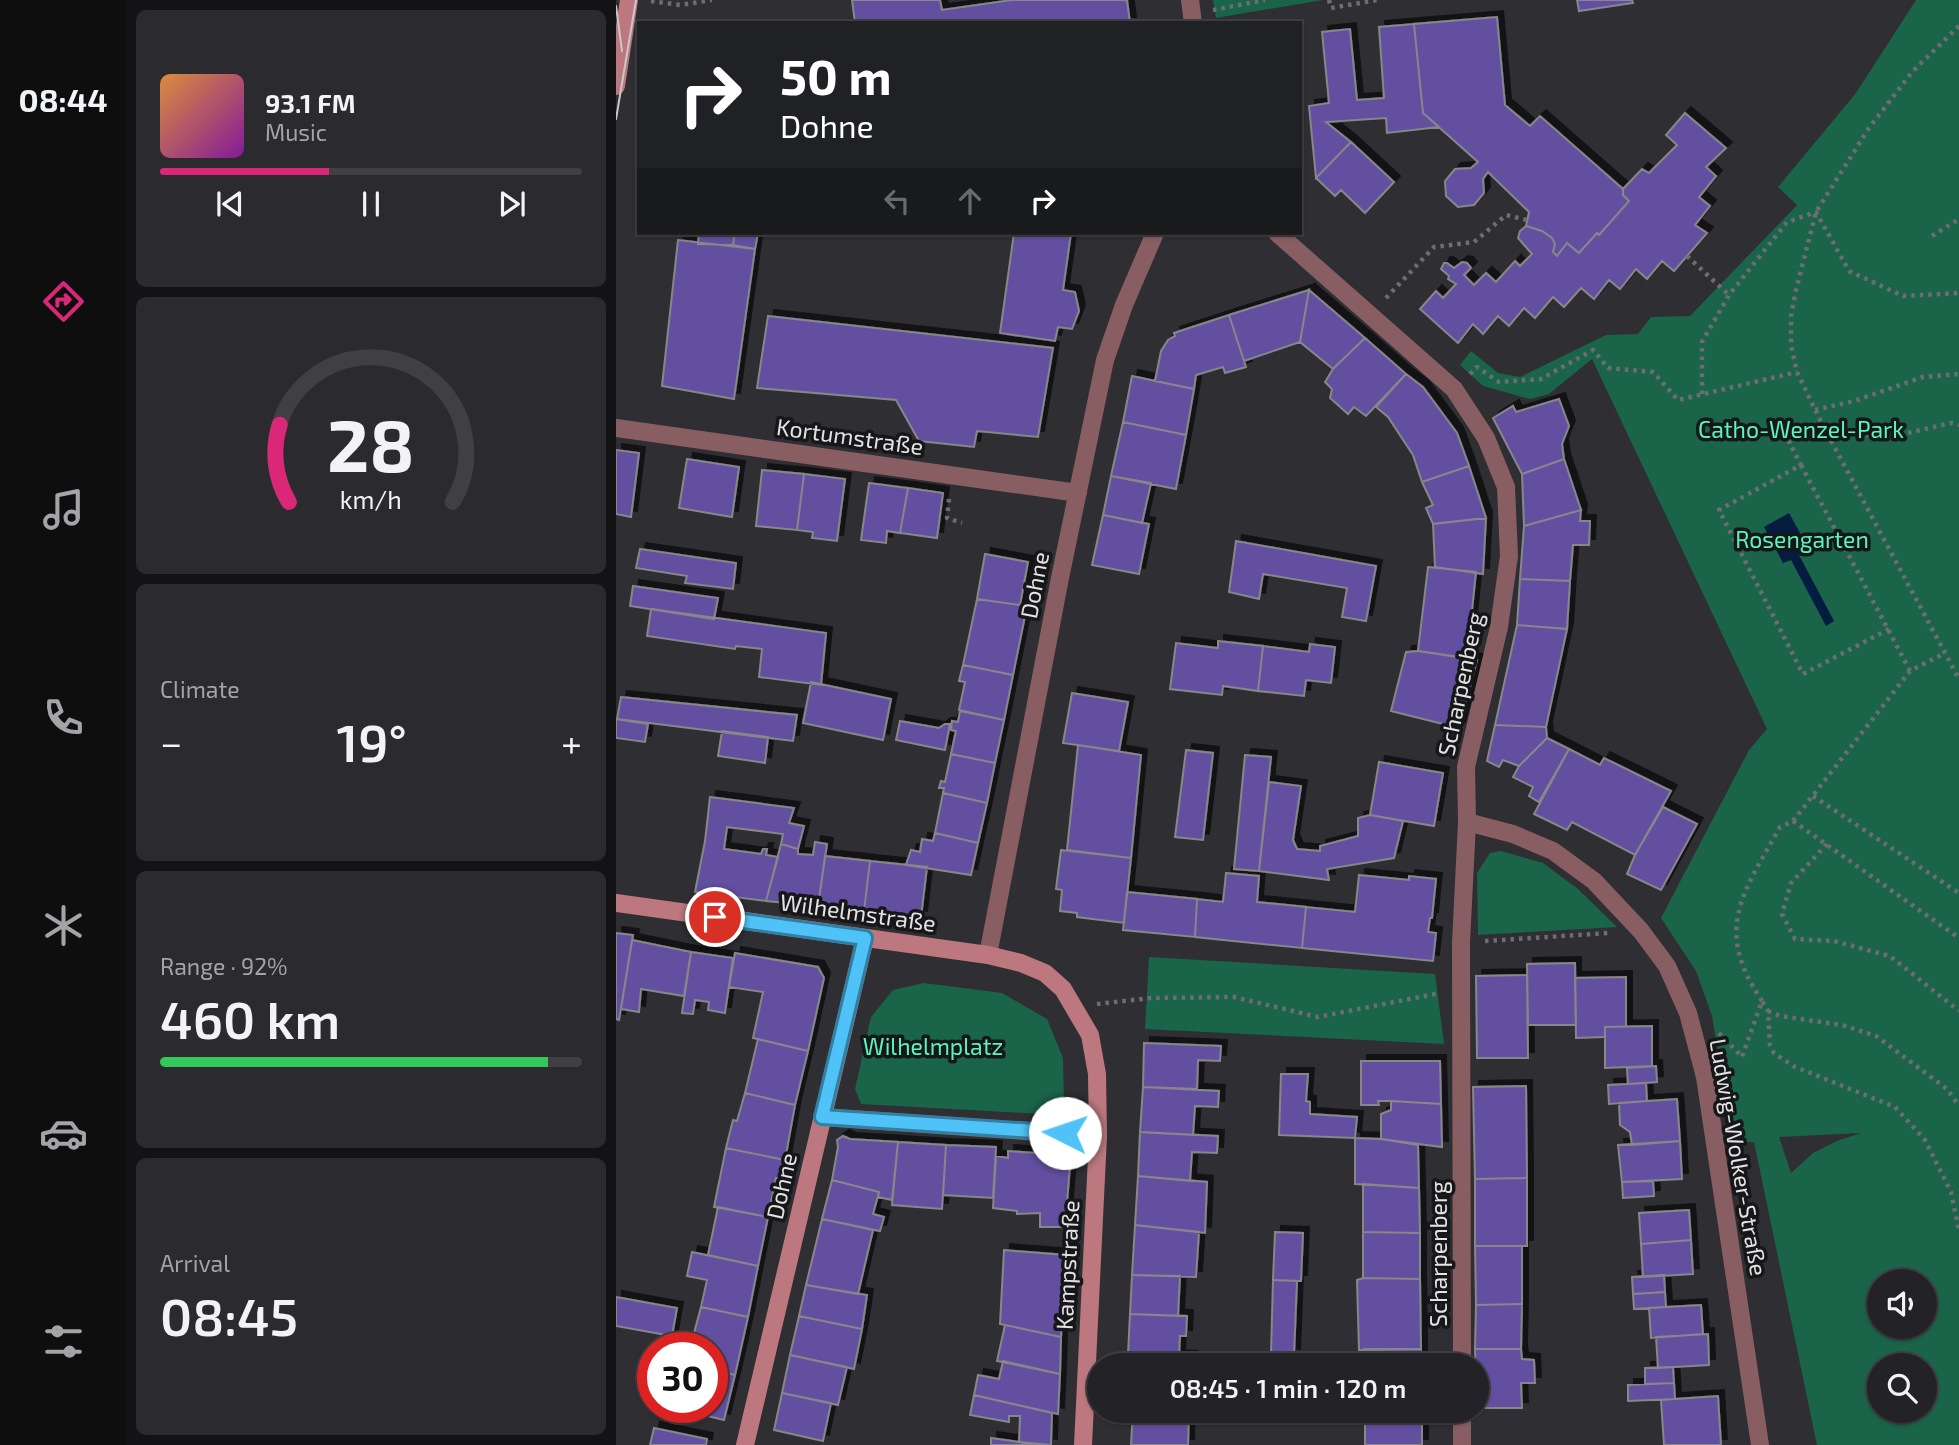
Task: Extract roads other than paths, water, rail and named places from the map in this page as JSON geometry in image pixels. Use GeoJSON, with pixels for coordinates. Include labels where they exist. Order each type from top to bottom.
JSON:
{"type":"FeatureCollection","features":[{"type":"Feature","properties":{"kind":"main road"},"geometry":{"type":"LineString","coordinates":[[616,86],[629,0]]}},
{"type":"Feature","properties":{"kind":"main road","name":"Wilhelmstraße"},"geometry":{"type":"LineString","coordinates":[[616,903],[988,955],[1021,963],[1045,974],[1063,989],[1076,1007]]}},
{"type":"Feature","properties":{"kind":"main road","name":"Dohne"},"geometry":{"type":"LineString","coordinates":[[745,1445],[865,938]]}},
{"type":"Feature","properties":{"kind":"main road","name":"Kampstraße"},"geometry":{"type":"LineString","coordinates":[[1076,1007],[1090,1035],[1097,1074],[1098,1136],[1083,1445]]}},
{"type":"Feature","properties":{"kind":"street","name":"Dohne"},"geometry":{"type":"LineString","coordinates":[[988,955],[1105,360],[1124,305],[1155,235]]}},
{"type":"Feature","properties":{"kind":"street","name":"Scharpenberg"},"geometry":{"type":"LineString","coordinates":[[1279,235],[1454,389],[1486,438],[1506,487],[1509,555],[1499,627],[1466,767],[1467,822],[1461,943],[1462,1353]]}},
{"type":"Feature","properties":{"kind":"street","name":"Kortumstraße"},"geometry":{"type":"LineString","coordinates":[[616,429],[1078,493]]}},
{"type":"Feature","properties":{"kind":"street","name":"Ludwig-Wolker-Straße"},"geometry":{"type":"LineString","coordinates":[[1467,822],[1513,834],[1553,850],[1594,881],[1641,930],[1667,966],[1688,1013],[1705,1077],[1760,1445]]}},
{"type":"Feature","properties":{"kind":"street"},"geometry":{"type":"LineString","coordinates":[[822,1117],[1098,1136]]}},
{"type":"Feature","properties":{"kind":"street"},"geometry":{"type":"LineString","coordinates":[[1462,1423],[1462,1445]]}},
{"type":"Feature","properties":{"kind":"water"},"geometry":{"type":"Polygon","coordinates":[[[1789,513],[1809,549],[1799,555],[1834,621],[1826,626],[1791,560],[1783,563],[1764,527],[1789,513]]]}},
{"type":"Feature","properties":{"kind":"tram line"},"geometry":{"type":"LineString","coordinates":[[616,119],[636,0]]}},
{"type":"Feature","properties":{"kind":"tram line"},"geometry":{"type":"LineString","coordinates":[[616,6],[622,51]]}},
{"type":"Feature","properties":{"kind":"park label","name":"Catho-Wenzel-Park"},"geometry":{"type":"Point","coordinates":[1801,429]}},
{"type":"Feature","properties":{"kind":"park label","name":"Rosengarten"},"geometry":{"type":"Point","coordinates":[1802,539]}},
{"type":"Feature","properties":{"kind":"park label","name":"Wilhelmplatz"},"geometry":{"type":"Point","coordinates":[933,1046]}}]}
